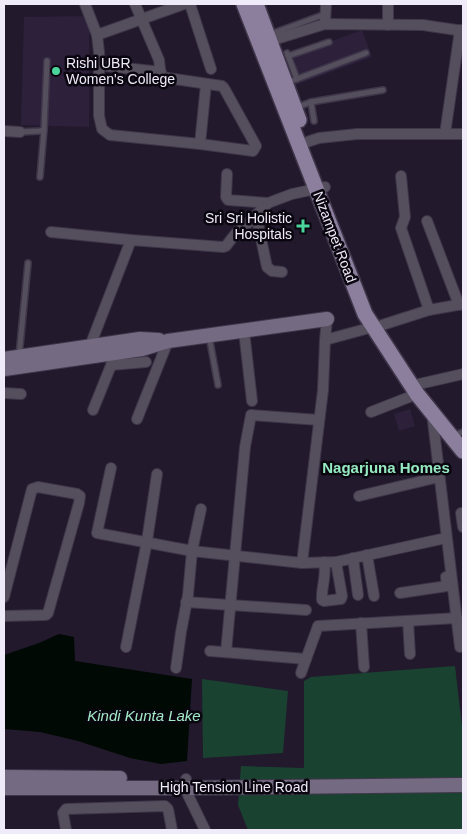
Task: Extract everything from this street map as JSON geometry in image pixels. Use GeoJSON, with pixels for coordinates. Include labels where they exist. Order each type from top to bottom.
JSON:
{"type":"FeatureCollection","features":[{"type":"Feature","properties":{"kind":"main road","name":"Nizampet Road"},"geometry":{"type":"LineString","coordinates":[[244,4],[321,188],[349,249],[377,326],[432,412],[463,451]]}},
{"type":"Feature","properties":{"kind":"main road","name":"Nizampet Road"},"geometry":{"type":"LineString","coordinates":[[256,4],[269,38],[292,81],[295,108],[321,188]]}},
{"type":"Feature","properties":{"kind":"main road"},"geometry":{"type":"LineString","coordinates":[[12,362],[113,359],[168,341],[327,319]]}},
{"type":"Feature","properties":{"kind":"main road"},"geometry":{"type":"LineString","coordinates":[[12,362],[90,346],[140,339],[168,341]]}},
{"type":"Feature","properties":{"kind":"main road","name":"Nizampet Road"},"geometry":{"type":"LineString","coordinates":[[418,389],[461,436]]}},
{"type":"Feature","properties":{"kind":"main road","name":"High Tension Line Road"},"geometry":{"type":"LineString","coordinates":[[4,776],[186,783],[463,784]]}},
{"type":"Feature","properties":{"kind":"main road","name":"High Tension Line Road"},"geometry":{"type":"LineString","coordinates":[[4,788],[127,787],[186,783],[463,776]]}},
{"type":"Feature","properties":{"kind":"street"},"geometry":{"type":"LineString","coordinates":[[84,4],[97,35],[99,116],[102,129],[105,132],[110,135],[253,151],[256,146],[222,86],[98,62]]}},
{"type":"Feature","properties":{"kind":"street"},"geometry":{"type":"LineString","coordinates":[[134,4],[159,60],[161,75]]}},
{"type":"Feature","properties":{"kind":"street"},"geometry":{"type":"LineString","coordinates":[[97,35],[184,4]]}},
{"type":"Feature","properties":{"kind":"street"},"geometry":{"type":"LineString","coordinates":[[190,4],[212,69]]}},
{"type":"Feature","properties":{"kind":"street"},"geometry":{"type":"LineString","coordinates":[[322,20],[326,4]]}},
{"type":"Feature","properties":{"kind":"street"},"geometry":{"type":"LineString","coordinates":[[388,4],[388,25]]}},
{"type":"Feature","properties":{"kind":"street"},"geometry":{"type":"LineString","coordinates":[[269,38],[322,20],[423,26],[462,31],[445,134]]}},
{"type":"Feature","properties":{"kind":"street"},"geometry":{"type":"LineString","coordinates":[[200,144],[206,84]]}},
{"type":"Feature","properties":{"kind":"street"},"geometry":{"type":"LineString","coordinates":[[4,131],[20,132]]}},
{"type":"Feature","properties":{"kind":"street"},"geometry":{"type":"LineString","coordinates":[[307,142],[319,138],[357,134],[463,134]]}},
{"type":"Feature","properties":{"kind":"street"},"geometry":{"type":"LineString","coordinates":[[227,174],[226,197],[228,200],[268,203],[292,194],[321,188]]}},
{"type":"Feature","properties":{"kind":"street"},"geometry":{"type":"LineString","coordinates":[[401,176],[405,217],[401,228],[428,310]]}},
{"type":"Feature","properties":{"kind":"street"},"geometry":{"type":"LineString","coordinates":[[51,232],[223,247],[268,203]]}},
{"type":"Feature","properties":{"kind":"street"},"geometry":{"type":"LineString","coordinates":[[256,216],[268,267],[272,271],[282,272]]}},
{"type":"Feature","properties":{"kind":"street"},"geometry":{"type":"LineString","coordinates":[[326,340],[428,310],[461,305],[427,221]]}},
{"type":"Feature","properties":{"kind":"street"},"geometry":{"type":"LineString","coordinates":[[90,346],[131,240]]}},
{"type":"Feature","properties":{"kind":"street"},"geometry":{"type":"LineString","coordinates":[[302,563],[319,420],[327,319]]}},
{"type":"Feature","properties":{"kind":"street"},"geometry":{"type":"LineString","coordinates":[[244,331],[252,401]]}},
{"type":"Feature","properties":{"kind":"street"},"geometry":{"type":"LineString","coordinates":[[137,419],[168,341]]}},
{"type":"Feature","properties":{"kind":"street"},"geometry":{"type":"LineString","coordinates":[[93,410],[113,359],[146,362]]}},
{"type":"Feature","properties":{"kind":"street"},"geometry":{"type":"LineString","coordinates":[[372,412],[418,389],[463,374]]}},
{"type":"Feature","properties":{"kind":"street"},"geometry":{"type":"LineString","coordinates":[[4,393],[21,394]]}},
{"type":"Feature","properties":{"kind":"street"},"geometry":{"type":"LineString","coordinates":[[432,412],[438,477],[458,611],[460,647]]}},
{"type":"Feature","properties":{"kind":"street"},"geometry":{"type":"LineString","coordinates":[[226,652],[245,447],[251,415],[319,420]]}},
{"type":"Feature","properties":{"kind":"street"},"geometry":{"type":"LineString","coordinates":[[111,468],[97,533],[192,551],[302,563],[336,562],[446,538]]}},
{"type":"Feature","properties":{"kind":"street"},"geometry":{"type":"LineString","coordinates":[[126,646],[147,541],[157,474]]}},
{"type":"Feature","properties":{"kind":"street"},"geometry":{"type":"LineString","coordinates":[[359,496],[438,477]]}},
{"type":"Feature","properties":{"kind":"street"},"geometry":{"type":"LineString","coordinates":[[4,597],[32,489],[38,487],[78,494],[80,496],[79,503],[48,613],[46,615],[4,616]]}},
{"type":"Feature","properties":{"kind":"street"},"geometry":{"type":"LineString","coordinates":[[176,668],[188,595],[192,551],[201,509]]}},
{"type":"Feature","properties":{"kind":"street"},"geometry":{"type":"LineString","coordinates":[[461,513],[463,527]]}},
{"type":"Feature","properties":{"kind":"street"},"geometry":{"type":"LineString","coordinates":[[367,555],[374,596]]}},
{"type":"Feature","properties":{"kind":"street"},"geometry":{"type":"LineString","coordinates":[[353,558],[358,595]]}},
{"type":"Feature","properties":{"kind":"street"},"geometry":{"type":"LineString","coordinates":[[324,562],[326,572],[321,594],[324,601],[341,599],[342,596],[336,562]]}},
{"type":"Feature","properties":{"kind":"street"},"geometry":{"type":"LineString","coordinates":[[400,593],[447,586],[446,576],[452,576]]}},
{"type":"Feature","properties":{"kind":"street"},"geometry":{"type":"LineString","coordinates":[[186,602],[306,610]]}},
{"type":"Feature","properties":{"kind":"street"},"geometry":{"type":"LineString","coordinates":[[300,674],[318,626],[408,621],[458,611]]}},
{"type":"Feature","properties":{"kind":"street"},"geometry":{"type":"LineString","coordinates":[[408,621],[410,654]]}},
{"type":"Feature","properties":{"kind":"street"},"geometry":{"type":"LineString","coordinates":[[360,623],[364,667]]}},
{"type":"Feature","properties":{"kind":"street"},"geometry":{"type":"LineString","coordinates":[[210,651],[306,658]]}},
{"type":"Feature","properties":{"kind":"street"},"geometry":{"type":"LineString","coordinates":[[186,783],[188,795],[205,830]]}},
{"type":"Feature","properties":{"kind":"street"},"geometry":{"type":"LineString","coordinates":[[111,787],[112,807]]}},
{"type":"Feature","properties":{"kind":"street"},"geometry":{"type":"LineString","coordinates":[[127,787],[128,807]]}},
{"type":"Feature","properties":{"kind":"street"},"geometry":{"type":"LineString","coordinates":[[66,830],[63,813],[66,809],[112,807],[167,807],[172,830]]}},
{"type":"Feature","properties":{"kind":"lane"},"geometry":{"type":"LineString","coordinates":[[329,42],[288,55],[292,81],[366,53]]}},
{"type":"Feature","properties":{"kind":"lane"},"geometry":{"type":"LineString","coordinates":[[40,177],[47,61]]}},
{"type":"Feature","properties":{"kind":"lane"},"geometry":{"type":"LineString","coordinates":[[295,108],[311,102],[383,90]]}},
{"type":"Feature","properties":{"kind":"lane"},"geometry":{"type":"LineString","coordinates":[[311,102],[314,122]]}},
{"type":"Feature","properties":{"kind":"lane"},"geometry":{"type":"LineString","coordinates":[[20,132],[44,130]]}},
{"type":"Feature","properties":{"kind":"lane"},"geometry":{"type":"LineString","coordinates":[[12,362],[28,262]]}},
{"type":"Feature","properties":{"kind":"lane"},"geometry":{"type":"LineString","coordinates":[[209,336],[218,385]]}},
{"type":"Feature","properties":{"kind":"shaded area","name":"Rishi UBR Women's College"},"geometry":{"type":"Polygon","coordinates":[[[89,16],[89,127],[21,125],[24,17],[89,16]]]}},
{"type":"Feature","properties":{"kind":"shaded area"},"geometry":{"type":"Polygon","coordinates":[[[362,30],[372,57],[293,86],[283,59],[362,30]]]}},
{"type":"Feature","properties":{"kind":"shaded area"},"geometry":{"type":"Polygon","coordinates":[[[410,409],[415,426],[399,431],[394,414],[410,409]]]}},
{"type":"Feature","properties":{"kind":"green space"},"geometry":{"type":"Polygon","coordinates":[[[455,666],[463,735],[463,830],[248,830],[238,805],[241,766],[304,768],[304,681],[311,677],[455,666]]]}},
{"type":"Feature","properties":{"kind":"green space"},"geometry":{"type":"Polygon","coordinates":[[[202,679],[288,691],[283,753],[203,758],[202,679]]]}},
{"type":"Feature","properties":{"kind":"water","name":"Kindi Kunta Lake"},"geometry":{"type":"Polygon","coordinates":[[[59,634],[74,637],[75,661],[192,679],[187,761],[161,764],[130,758],[78,741],[40,732],[4,729],[4,655],[59,634]]]}},
{"type":"Feature","properties":{"kind":"place","name":"Rishi UBR Women's College"},"geometry":{"type":"Point","coordinates":[56,71]}},
{"type":"Feature","properties":{"kind":"place","name":"Sri Sri Holistic Hospitals"},"geometry":{"type":"Point","coordinates":[303,226]}},
{"type":"Feature","properties":{"kind":"district","name":"Nagarjuna Homes"},"geometry":{"type":"Point","coordinates":[386,468]}}]}
